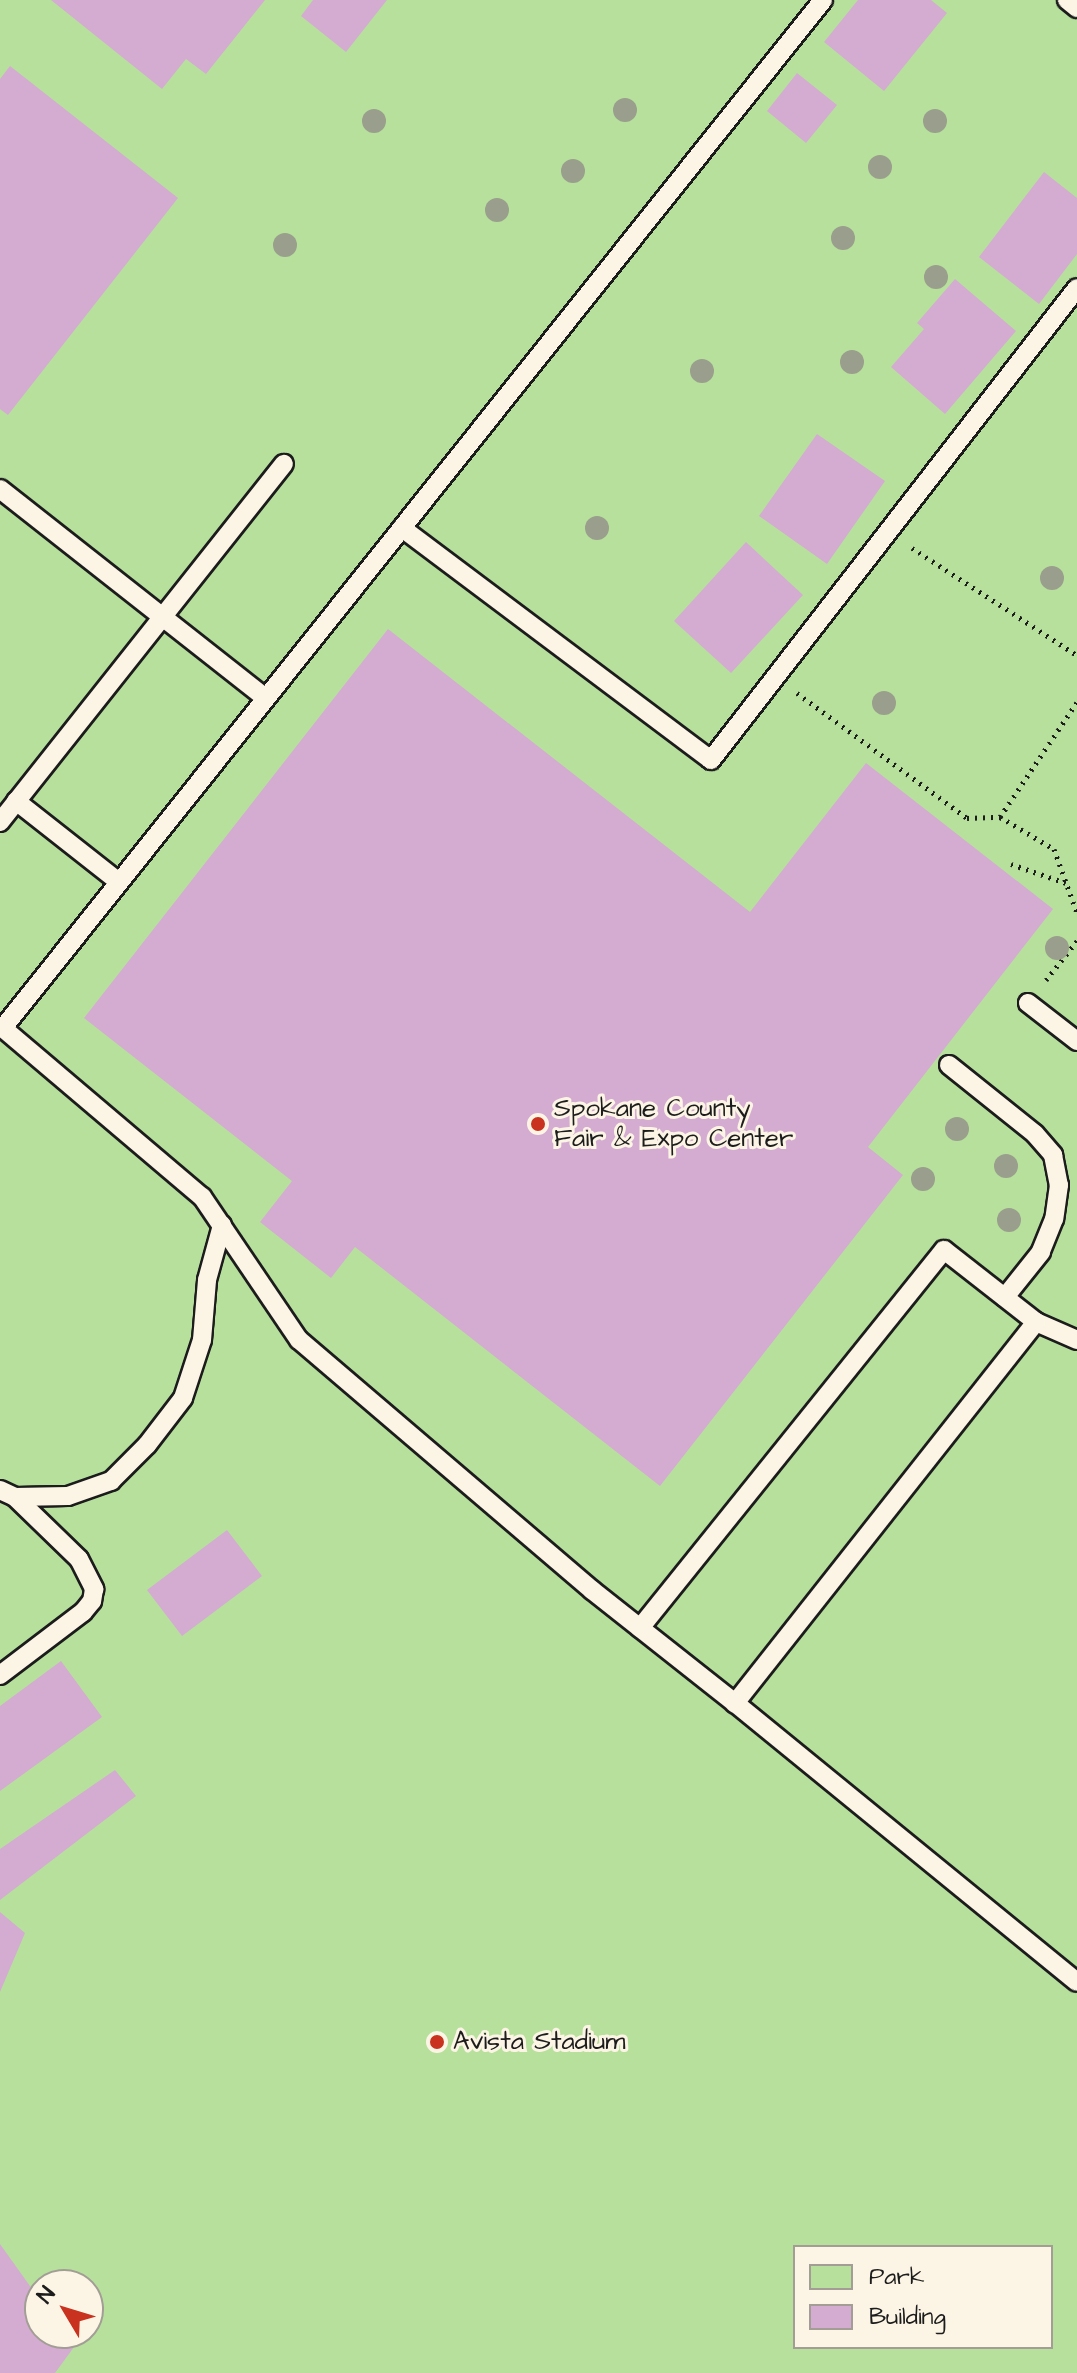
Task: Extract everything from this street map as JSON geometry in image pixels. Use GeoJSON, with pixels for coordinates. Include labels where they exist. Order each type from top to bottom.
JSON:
{"type":"FeatureCollection","features":[{"type":"Feature","properties":{"kind":"lane"},"geometry":{"type":"LineString","coordinates":[[823,0],[2,1026],[202,1197],[299,1340],[640,1628],[1077,1982]]}},
{"type":"Feature","properties":{"kind":"lane"},"geometry":{"type":"LineString","coordinates":[[1067,0],[1077,8]]}},
{"type":"Feature","properties":{"kind":"lane"},"geometry":{"type":"LineString","coordinates":[[402,528],[711,760],[1077,288]]}},
{"type":"Feature","properties":{"kind":"lane"},"geometry":{"type":"LineString","coordinates":[[0,822],[284,464]]}},
{"type":"Feature","properties":{"kind":"lane"},"geometry":{"type":"LineString","coordinates":[[0,489],[266,698]]}},
{"type":"Feature","properties":{"kind":"lane"},"geometry":{"type":"LineString","coordinates":[[16,801],[119,882]]}},
{"type":"Feature","properties":{"kind":"lane"},"geometry":{"type":"LineString","coordinates":[[1028,1003],[1077,1041]]}},
{"type":"Feature","properties":{"kind":"lane"},"geometry":{"type":"LineString","coordinates":[[949,1065],[1035,1134],[1053,1155],[1059,1185],[1054,1219],[1041,1252],[1005,1297]]}},
{"type":"Feature","properties":{"kind":"lane"},"geometry":{"type":"LineString","coordinates":[[7,1494],[68,1496],[111,1481],[147,1445],[183,1398],[194,1373],[202,1340],[207,1280],[222,1225]]}},
{"type":"Feature","properties":{"kind":"lane"},"geometry":{"type":"LineString","coordinates":[[640,1628],[944,1250],[1036,1322],[1077,1340]]}},
{"type":"Feature","properties":{"kind":"lane"},"geometry":{"type":"LineString","coordinates":[[735,1703],[1036,1322]]}},
{"type":"Feature","properties":{"kind":"lane"},"geometry":{"type":"LineString","coordinates":[[0,1675],[83,1612],[92,1601],[94,1589],[79,1559],[7,1494]]}},
{"type":"Feature","properties":{"kind":"path"},"geometry":{"type":"LineString","coordinates":[[888,532],[1077,655]]}},
{"type":"Feature","properties":{"kind":"path"},"geometry":{"type":"LineString","coordinates":[[776,677],[967,818],[1000,817],[1054,849],[1077,913]]}},
{"type":"Feature","properties":{"kind":"path"},"geometry":{"type":"LineString","coordinates":[[1000,817],[1077,702]]}},
{"type":"Feature","properties":{"kind":"path"},"geometry":{"type":"LineString","coordinates":[[1011,864],[1067,883]]}},
{"type":"Feature","properties":{"kind":"path"},"geometry":{"type":"LineString","coordinates":[[1028,1003],[1077,941]]}},
{"type":"Feature","properties":{"kind":"green space","name":"Spokane County Fair & Expo Center"},"geometry":{"type":"Polygon","coordinates":[[[0,0],[1077,0],[1077,2373],[0,2373],[0,0]]]}},
{"type":"Feature","properties":{"kind":"building"},"geometry":{"type":"Polygon","coordinates":[[[51,0],[265,0],[206,74],[186,59],[162,89],[51,0]]]}},
{"type":"Feature","properties":{"kind":"building"},"geometry":{"type":"Polygon","coordinates":[[[313,0],[387,0],[346,52],[301,16],[313,0]]]}},
{"type":"Feature","properties":{"kind":"building"},"geometry":{"type":"Polygon","coordinates":[[[858,0],[931,0],[947,13],[884,91],[824,42],[858,0]]]}},
{"type":"Feature","properties":{"kind":"building"},"geometry":{"type":"Polygon","coordinates":[[[10,66],[178,198],[8,415],[0,409],[0,79],[10,66]]]}},
{"type":"Feature","properties":{"kind":"building"},"geometry":{"type":"Polygon","coordinates":[[[797,73],[837,105],[806,143],[767,111],[797,73]]]}},
{"type":"Feature","properties":{"kind":"building"},"geometry":{"type":"Polygon","coordinates":[[[1044,172],[1077,198],[1077,254],[1039,304],[979,257],[1044,172]]]}},
{"type":"Feature","properties":{"kind":"building"},"geometry":{"type":"Polygon","coordinates":[[[955,279],[1016,331],[945,414],[891,367],[924,329],[917,323],[955,279]]]}},
{"type":"Feature","properties":{"kind":"building"},"geometry":{"type":"Polygon","coordinates":[[[817,434],[885,481],[827,564],[759,516],[817,434]]]}},
{"type":"Feature","properties":{"kind":"building"},"geometry":{"type":"Polygon","coordinates":[[[746,542],[803,595],[731,673],[674,621],[746,542]]]}},
{"type":"Feature","properties":{"kind":"building"},"geometry":{"type":"Polygon","coordinates":[[[388,629],[750,912],[866,763],[1053,909],[868,1147],[903,1175],[660,1486],[355,1247],[331,1278],[260,1222],[292,1181],[84,1018],[388,629]]]}},
{"type":"Feature","properties":{"kind":"building"},"geometry":{"type":"Polygon","coordinates":[[[227,1530],[262,1576],[182,1636],[147,1590],[227,1530]]]}},
{"type":"Feature","properties":{"kind":"building"},"geometry":{"type":"Polygon","coordinates":[[[61,1661],[102,1717],[0,1791],[0,1706],[61,1661]]]}},
{"type":"Feature","properties":{"kind":"building"},"geometry":{"type":"Polygon","coordinates":[[[115,1770],[136,1796],[0,1900],[0,1849],[115,1770]]]}},
{"type":"Feature","properties":{"kind":"building"},"geometry":{"type":"Polygon","coordinates":[[[0,1912],[25,1933],[0,1992],[0,1912]]]}},
{"type":"Feature","properties":{"kind":"building"},"geometry":{"type":"Polygon","coordinates":[[[0,2244],[24,2278],[24,2349],[73,2349],[55,2373],[0,2373],[0,2244]]]}},
{"type":"Feature","properties":{"kind":"place","name":"Spokane County Fair & Expo Center"},"geometry":{"type":"Point","coordinates":[538,1124]}},
{"type":"Feature","properties":{"kind":"place","name":"Avista Stadium"},"geometry":{"type":"Point","coordinates":[437,2042]}}]}
